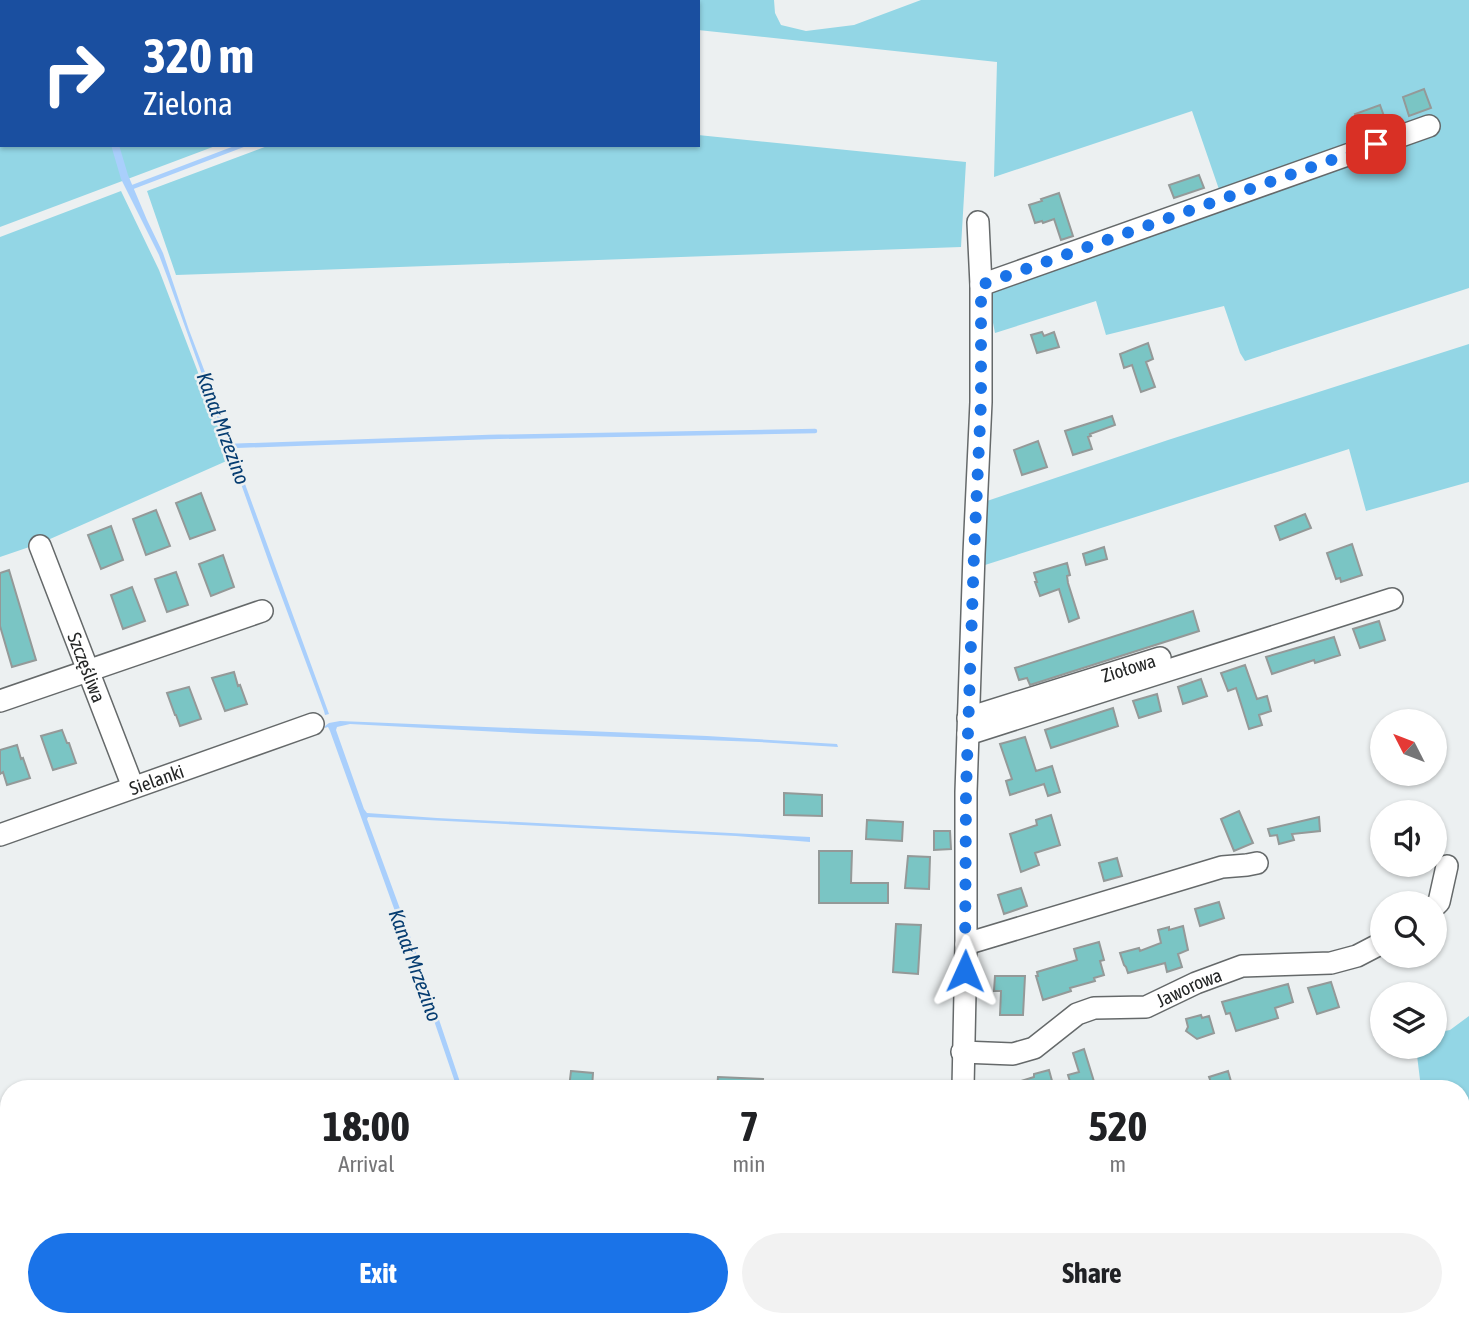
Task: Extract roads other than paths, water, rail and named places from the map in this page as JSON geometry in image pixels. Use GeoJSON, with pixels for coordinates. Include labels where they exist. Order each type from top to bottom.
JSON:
{"type":"FeatureCollection","features":[{"type":"Feature","properties":{"kind":"street"},"geometry":{"type":"LineString","coordinates":[[981,285],[1429,126]]}},
{"type":"Feature","properties":{"kind":"street"},"geometry":{"type":"LineString","coordinates":[[962,1080],[966,792],[981,402],[978,222]]}},
{"type":"Feature","properties":{"kind":"street","name":"Szczęśliwa"},"geometry":{"type":"LineString","coordinates":[[40,547],[133,787]]}},
{"type":"Feature","properties":{"kind":"street"},"geometry":{"type":"LineString","coordinates":[[968,726],[1392,599]]}},
{"type":"Feature","properties":{"kind":"street"},"geometry":{"type":"LineString","coordinates":[[0,701],[262,611]]}},
{"type":"Feature","properties":{"kind":"street","name":"Ziołowa"},"geometry":{"type":"LineString","coordinates":[[968,726],[1287,618]]}},
{"type":"Feature","properties":{"kind":"street","name":"Sielanki"},"geometry":{"type":"LineString","coordinates":[[0,835],[313,724]]}},
{"type":"Feature","properties":{"kind":"street"},"geometry":{"type":"LineString","coordinates":[[965,944],[1222,867],[1257,863]]}},
{"type":"Feature","properties":{"kind":"street","name":"Jaworowa"},"geometry":{"type":"LineString","coordinates":[[962,1052],[1013,1054],[1034,1048],[1077,1014],[1094,1009],[1146,1007],[1196,983],[1242,966],[1331,963],[1370,949]]}},
{"type":"Feature","properties":{"kind":"water","name":"Kanał Mrzezino"},"geometry":{"type":"Polygon","coordinates":[[[112,147],[120,147],[128,175],[163,253],[329,714],[325,715],[159,255],[121,179],[112,147]]]}},
{"type":"Feature","properties":{"kind":"water","name":"Kanał Mrzezino"},"geometry":{"type":"Polygon","coordinates":[[[340,721],[707,736],[837,744],[838,747],[350,724],[337,727],[367,813],[810,837],[810,842],[368,817],[459,1080],[454,1080],[330,731],[328,727],[325,728],[329,723],[340,721]]]}},
{"type":"Feature","properties":{"kind":"waterway"},"geometry":{"type":"LineString","coordinates":[[130,188],[238,147]]}},
{"type":"Feature","properties":{"kind":"waterway","name":"Kanał Mrzezino"},"geometry":{"type":"LineString","coordinates":[[230,446],[489,437],[815,431]]}}]}
